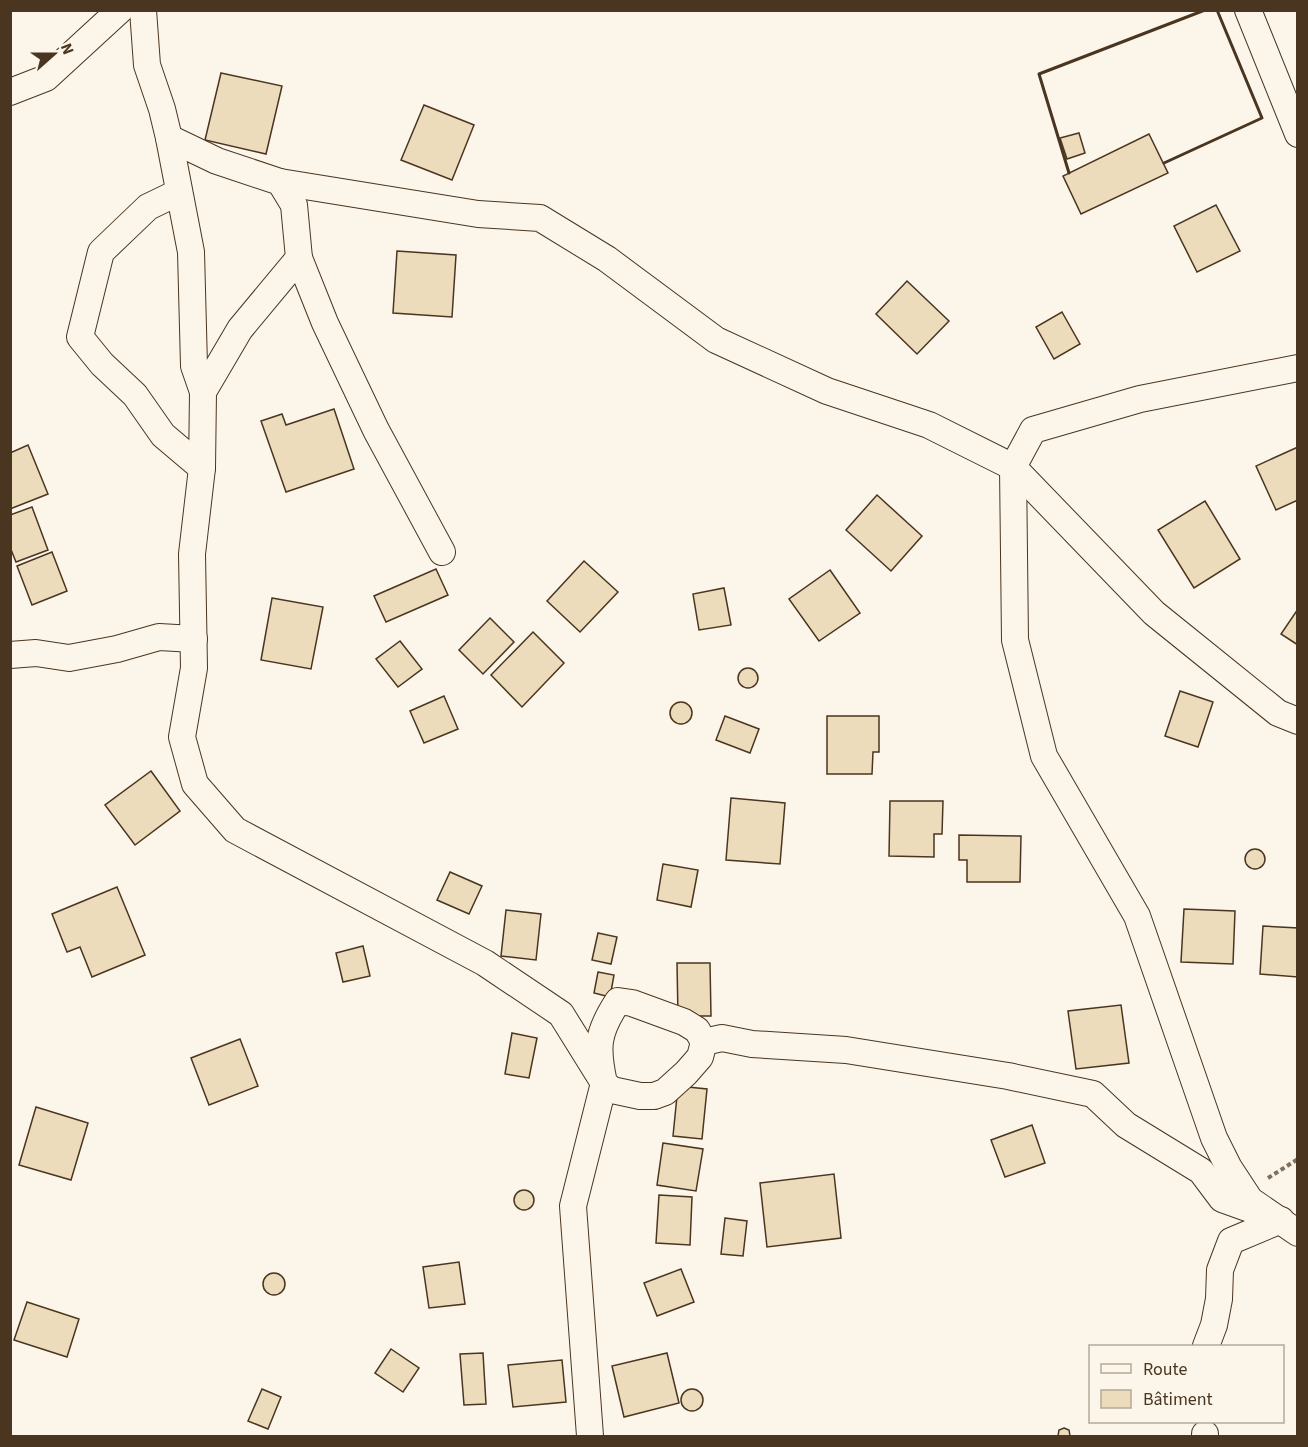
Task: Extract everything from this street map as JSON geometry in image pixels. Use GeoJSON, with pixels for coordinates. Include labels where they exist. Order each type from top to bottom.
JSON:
{"type":"FeatureCollection","features":[{"type":"Feature","properties":{"kind":"street"},"geometry":{"type":"LineString","coordinates":[[10,92],[46,78],[120,10]]}},
{"type":"Feature","properties":{"kind":"street"},"geometry":{"type":"LineString","coordinates":[[143,10],[147,66],[169,138],[191,252],[194,366],[203,392],[202,468],[192,554],[195,668],[182,737],[195,784],[235,830],[485,963],[561,1014],[604,1083],[612,1090],[640,1096],[654,1096],[665,1092],[700,1058],[704,1042],[697,1030],[684,1022],[632,1003],[618,1001],[604,1022],[598,1059],[604,1083],[573,1206],[590,1437]]}},
{"type":"Feature","properties":{"kind":"street"},"geometry":{"type":"LineString","coordinates":[[1248,10],[1298,134]]}},
{"type":"Feature","properties":{"kind":"street"},"geometry":{"type":"LineString","coordinates":[[169,138],[217,161],[280,182],[478,214],[540,218],[607,259],[716,340],[827,391],[929,425],[1013,467],[1154,613],[1278,713],[1298,721]]}},
{"type":"Feature","properties":{"kind":"street"},"geometry":{"type":"LineString","coordinates":[[280,182],[294,205],[299,258],[326,323],[376,430],[442,552]]}},
{"type":"Feature","properties":{"kind":"street"},"geometry":{"type":"LineString","coordinates":[[178,192],[148,207],[101,252],[80,337],[102,364],[135,395],[163,435],[202,468]]}},
{"type":"Feature","properties":{"kind":"street"},"geometry":{"type":"LineString","coordinates":[[203,392],[240,329],[299,258]]}},
{"type":"Feature","properties":{"kind":"street"},"geometry":{"type":"LineString","coordinates":[[1289,1227],[1250,1200],[1229,1168],[1214,1138],[1137,916],[1044,756],[1015,640],[1013,467],[1033,430],[1140,399],[1298,368]]}},
{"type":"Feature","properties":{"kind":"street"},"geometry":{"type":"LineString","coordinates":[[10,655],[36,653],[69,657],[117,649],[159,636],[194,639]]}},
{"type":"Feature","properties":{"kind":"street"},"geometry":{"type":"LineString","coordinates":[[704,1042],[722,1038],[752,1044],[846,1050],[1008,1076],[1093,1094],[1126,1125],[1201,1170],[1222,1199],[1289,1227]]}},
{"type":"Feature","properties":{"kind":"street"},"geometry":{"type":"LineString","coordinates":[[1207,1345],[1219,1299],[1220,1270],[1231,1241],[1289,1227]]}},
{"type":"Feature","properties":{"kind":"path"},"geometry":{"type":"LineString","coordinates":[[1250,1200],[1263,1181],[1298,1159]]}},
{"type":"Feature","properties":{"kind":"building"},"geometry":{"type":"Polygon","coordinates":[[[221,73],[282,86],[266,154],[205,140],[221,73]]]}},
{"type":"Feature","properties":{"kind":"building"},"geometry":{"type":"Polygon","coordinates":[[[424,105],[474,125],[452,180],[401,160],[424,105]]]}},
{"type":"Feature","properties":{"kind":"building"},"geometry":{"type":"Polygon","coordinates":[[[1079,133],[1085,153],[1067,159],[1060,138],[1079,133]]]}},
{"type":"Feature","properties":{"kind":"building"},"geometry":{"type":"Polygon","coordinates":[[[1149,134],[1168,173],[1081,214],[1063,176],[1149,134]]]}},
{"type":"Feature","properties":{"kind":"building"},"geometry":{"type":"Polygon","coordinates":[[[1216,205],[1240,251],[1197,272],[1174,226],[1216,205]]]}},
{"type":"Feature","properties":{"kind":"building"},"geometry":{"type":"Polygon","coordinates":[[[397,251],[456,255],[452,317],[393,313],[397,251]]]}},
{"type":"Feature","properties":{"kind":"building"},"geometry":{"type":"Polygon","coordinates":[[[907,281],[949,321],[917,354],[876,314],[907,281]]]}},
{"type":"Feature","properties":{"kind":"building"},"geometry":{"type":"Polygon","coordinates":[[[1062,312],[1080,344],[1054,359],[1036,327],[1062,312]]]}},
{"type":"Feature","properties":{"kind":"building"},"geometry":{"type":"Polygon","coordinates":[[[334,409],[354,469],[286,492],[261,421],[282,414],[286,425],[334,409]]]}},
{"type":"Feature","properties":{"kind":"building"},"geometry":{"type":"Polygon","coordinates":[[[28,445],[48,494],[10,509],[10,453],[28,445]]]}},
{"type":"Feature","properties":{"kind":"building"},"geometry":{"type":"Polygon","coordinates":[[[1298,447],[1298,500],[1276,510],[1256,466],[1298,447]]]}},
{"type":"Feature","properties":{"kind":"building"},"geometry":{"type":"Polygon","coordinates":[[[877,495],[922,536],[891,571],[846,530],[877,495]]]}},
{"type":"Feature","properties":{"kind":"building"},"geometry":{"type":"Polygon","coordinates":[[[1205,501],[1240,559],[1194,588],[1158,530],[1205,501]]]}},
{"type":"Feature","properties":{"kind":"building"},"geometry":{"type":"Polygon","coordinates":[[[32,507],[48,550],[16,562],[10,547],[10,515],[32,507]]]}},
{"type":"Feature","properties":{"kind":"building"},"geometry":{"type":"Polygon","coordinates":[[[52,552],[67,591],[32,605],[17,566],[52,552]]]}},
{"type":"Feature","properties":{"kind":"building"},"geometry":{"type":"Polygon","coordinates":[[[584,561],[618,592],[580,632],[547,601],[584,561]]]}},
{"type":"Feature","properties":{"kind":"building"},"geometry":{"type":"Polygon","coordinates":[[[436,569],[448,595],[386,622],[374,596],[436,569]]]}},
{"type":"Feature","properties":{"kind":"building"},"geometry":{"type":"Polygon","coordinates":[[[830,570],[860,613],[819,641],[789,599],[830,570]]]}},
{"type":"Feature","properties":{"kind":"building"},"geometry":{"type":"Polygon","coordinates":[[[724,588],[731,625],[699,630],[693,594],[724,588]]]}},
{"type":"Feature","properties":{"kind":"building"},"geometry":{"type":"Polygon","coordinates":[[[272,598],[323,607],[311,669],[261,660],[272,598]]]}},
{"type":"Feature","properties":{"kind":"building"},"geometry":{"type":"Polygon","coordinates":[[[1298,609],[1298,645],[1281,634],[1298,609]]]}},
{"type":"Feature","properties":{"kind":"building"},"geometry":{"type":"Polygon","coordinates":[[[490,618],[514,642],[483,674],[459,650],[490,618]]]}},
{"type":"Feature","properties":{"kind":"building"},"geometry":{"type":"Polygon","coordinates":[[[533,632],[564,663],[522,707],[491,675],[533,632]]]}},
{"type":"Feature","properties":{"kind":"building"},"geometry":{"type":"Polygon","coordinates":[[[400,641],[422,669],[398,687],[376,659],[400,641]]]}},
{"type":"Feature","properties":{"kind":"building"},"geometry":{"type":"Polygon","coordinates":[[[748,668],[755,671],[758,678],[755,685],[748,688],[741,685],[738,678],[741,671],[748,668]]]}},
{"type":"Feature","properties":{"kind":"building"},"geometry":{"type":"Polygon","coordinates":[[[1180,691],[1213,702],[1198,747],[1165,736],[1180,691]]]}},
{"type":"Feature","properties":{"kind":"building"},"geometry":{"type":"Polygon","coordinates":[[[444,696],[458,729],[424,743],[410,711],[444,696]]]}},
{"type":"Feature","properties":{"kind":"building"},"geometry":{"type":"Polygon","coordinates":[[[681,702],[689,705],[692,713],[689,721],[681,724],[673,721],[670,713],[673,705],[681,702]]]}},
{"type":"Feature","properties":{"kind":"building"},"geometry":{"type":"Polygon","coordinates":[[[725,716],[759,729],[750,753],[716,740],[725,716]]]}},
{"type":"Feature","properties":{"kind":"building"},"geometry":{"type":"Polygon","coordinates":[[[827,716],[879,716],[879,752],[873,752],[872,774],[827,774],[827,716]]]}},
{"type":"Feature","properties":{"kind":"building"},"geometry":{"type":"Polygon","coordinates":[[[151,771],[180,811],[135,845],[105,805],[151,771]]]}},
{"type":"Feature","properties":{"kind":"building"},"geometry":{"type":"Polygon","coordinates":[[[731,798],[785,803],[780,864],[726,860],[731,798]]]}},
{"type":"Feature","properties":{"kind":"building"},"geometry":{"type":"Polygon","coordinates":[[[890,801],[943,801],[942,834],[934,834],[934,857],[889,856],[890,801]]]}},
{"type":"Feature","properties":{"kind":"building"},"geometry":{"type":"Polygon","coordinates":[[[959,835],[1021,836],[1020,882],[967,882],[967,860],[959,860],[959,835]]]}},
{"type":"Feature","properties":{"kind":"building"},"geometry":{"type":"Polygon","coordinates":[[[1255,849],[1262,852],[1265,859],[1262,866],[1255,869],[1248,866],[1245,859],[1248,852],[1255,849]]]}},
{"type":"Feature","properties":{"kind":"building"},"geometry":{"type":"Polygon","coordinates":[[[663,864],[698,870],[691,907],[657,900],[663,864]]]}},
{"type":"Feature","properties":{"kind":"building"},"geometry":{"type":"Polygon","coordinates":[[[450,872],[482,886],[469,914],[437,900],[450,872]]]}},
{"type":"Feature","properties":{"kind":"building"},"geometry":{"type":"Polygon","coordinates":[[[117,887],[145,955],[92,977],[80,947],[67,952],[52,914],[117,887]]]}},
{"type":"Feature","properties":{"kind":"building"},"geometry":{"type":"Polygon","coordinates":[[[1184,909],[1235,911],[1233,964],[1181,962],[1184,909]]]}},
{"type":"Feature","properties":{"kind":"building"},"geometry":{"type":"Polygon","coordinates":[[[506,910],[541,914],[536,960],[501,956],[506,910]]]}},
{"type":"Feature","properties":{"kind":"building"},"geometry":{"type":"Polygon","coordinates":[[[1263,926],[1298,928],[1298,977],[1260,974],[1263,926]]]}},
{"type":"Feature","properties":{"kind":"building"},"geometry":{"type":"Polygon","coordinates":[[[598,933],[617,937],[611,964],[592,960],[598,933]]]}},
{"type":"Feature","properties":{"kind":"building"},"geometry":{"type":"Polygon","coordinates":[[[363,946],[370,976],[343,982],[336,953],[363,946]]]}},
{"type":"Feature","properties":{"kind":"building"},"geometry":{"type":"Polygon","coordinates":[[[677,963],[710,963],[711,1016],[678,1016],[677,963]]]}},
{"type":"Feature","properties":{"kind":"building"},"geometry":{"type":"Polygon","coordinates":[[[598,972],[614,975],[610,997],[594,993],[598,972]]]}},
{"type":"Feature","properties":{"kind":"building"},"geometry":{"type":"Polygon","coordinates":[[[1121,1005],[1129,1063],[1076,1069],[1068,1011],[1121,1005]]]}},
{"type":"Feature","properties":{"kind":"building"},"geometry":{"type":"Polygon","coordinates":[[[512,1033],[537,1038],[529,1078],[505,1074],[512,1033]]]}},
{"type":"Feature","properties":{"kind":"building"},"geometry":{"type":"Polygon","coordinates":[[[240,1039],[258,1086],[209,1105],[191,1058],[240,1039]]]}},
{"type":"Feature","properties":{"kind":"building"},"geometry":{"type":"Polygon","coordinates":[[[678,1086],[707,1089],[702,1139],[673,1136],[678,1086]]]}},
{"type":"Feature","properties":{"kind":"building"},"geometry":{"type":"Polygon","coordinates":[[[36,1107],[88,1123],[71,1180],[19,1165],[36,1107]]]}},
{"type":"Feature","properties":{"kind":"building"},"geometry":{"type":"Polygon","coordinates":[[[1032,1125],[1045,1163],[1005,1177],[991,1140],[1032,1125]]]}},
{"type":"Feature","properties":{"kind":"building"},"geometry":{"type":"Polygon","coordinates":[[[663,1143],[703,1149],[696,1191],[657,1185],[663,1143]]]}},
{"type":"Feature","properties":{"kind":"building"},"geometry":{"type":"Polygon","coordinates":[[[834,1174],[841,1238],[767,1247],[760,1183],[834,1174]]]}},
{"type":"Feature","properties":{"kind":"building"},"geometry":{"type":"Polygon","coordinates":[[[524,1190],[531,1193],[534,1200],[531,1207],[524,1210],[517,1207],[514,1200],[517,1193],[524,1190]]]}},
{"type":"Feature","properties":{"kind":"building"},"geometry":{"type":"Polygon","coordinates":[[[659,1195],[692,1197],[690,1245],[656,1243],[659,1195]]]}},
{"type":"Feature","properties":{"kind":"building"},"geometry":{"type":"Polygon","coordinates":[[[725,1218],[747,1221],[743,1256],[721,1254],[725,1218]]]}},
{"type":"Feature","properties":{"kind":"building"},"geometry":{"type":"Polygon","coordinates":[[[459,1262],[465,1304],[429,1308],[423,1267],[459,1262]]]}},
{"type":"Feature","properties":{"kind":"building"},"geometry":{"type":"Polygon","coordinates":[[[681,1269],[694,1302],[657,1316],[644,1283],[681,1269]]]}},
{"type":"Feature","properties":{"kind":"building"},"geometry":{"type":"Polygon","coordinates":[[[270,1273],[278,1273],[285,1280],[285,1288],[278,1295],[270,1295],[263,1288],[263,1280],[270,1273]]]}},
{"type":"Feature","properties":{"kind":"building"},"geometry":{"type":"Polygon","coordinates":[[[27,1302],[79,1319],[67,1357],[14,1340],[27,1302]]]}},
{"type":"Feature","properties":{"kind":"building"},"geometry":{"type":"Polygon","coordinates":[[[391,1349],[419,1368],[403,1392],[375,1373],[391,1349]]]}},
{"type":"Feature","properties":{"kind":"building"},"geometry":{"type":"Polygon","coordinates":[[[483,1353],[486,1404],[464,1405],[460,1354],[483,1353]]]}},
{"type":"Feature","properties":{"kind":"building"},"geometry":{"type":"Polygon","coordinates":[[[667,1353],[679,1403],[624,1417],[612,1366],[667,1353]]]}},
{"type":"Feature","properties":{"kind":"building"},"geometry":{"type":"Polygon","coordinates":[[[562,1360],[566,1402],[513,1407],[508,1365],[562,1360]]]}},
{"type":"Feature","properties":{"kind":"building"},"geometry":{"type":"Polygon","coordinates":[[[262,1389],[281,1397],[268,1429],[248,1421],[262,1389]]]}},
{"type":"Feature","properties":{"kind":"building"},"geometry":{"type":"Polygon","coordinates":[[[688,1389],[696,1389],[703,1396],[703,1404],[696,1411],[688,1411],[681,1404],[681,1396],[688,1389]]]}},
{"type":"Feature","properties":{"kind":"building"},"geometry":{"type":"Polygon","coordinates":[[[1064,1428],[1069,1430],[1070,1436],[1058,1436],[1059,1430],[1064,1428]]]}},
{"type":"Feature","properties":{"kind":"wall"},"geometry":{"type":"LineString","coordinates":[[1069,173],[1039,74],[1205,10]]}},
{"type":"Feature","properties":{"kind":"wall"},"geometry":{"type":"LineString","coordinates":[[1164,163],[1262,118],[1217,10]]}}]}
